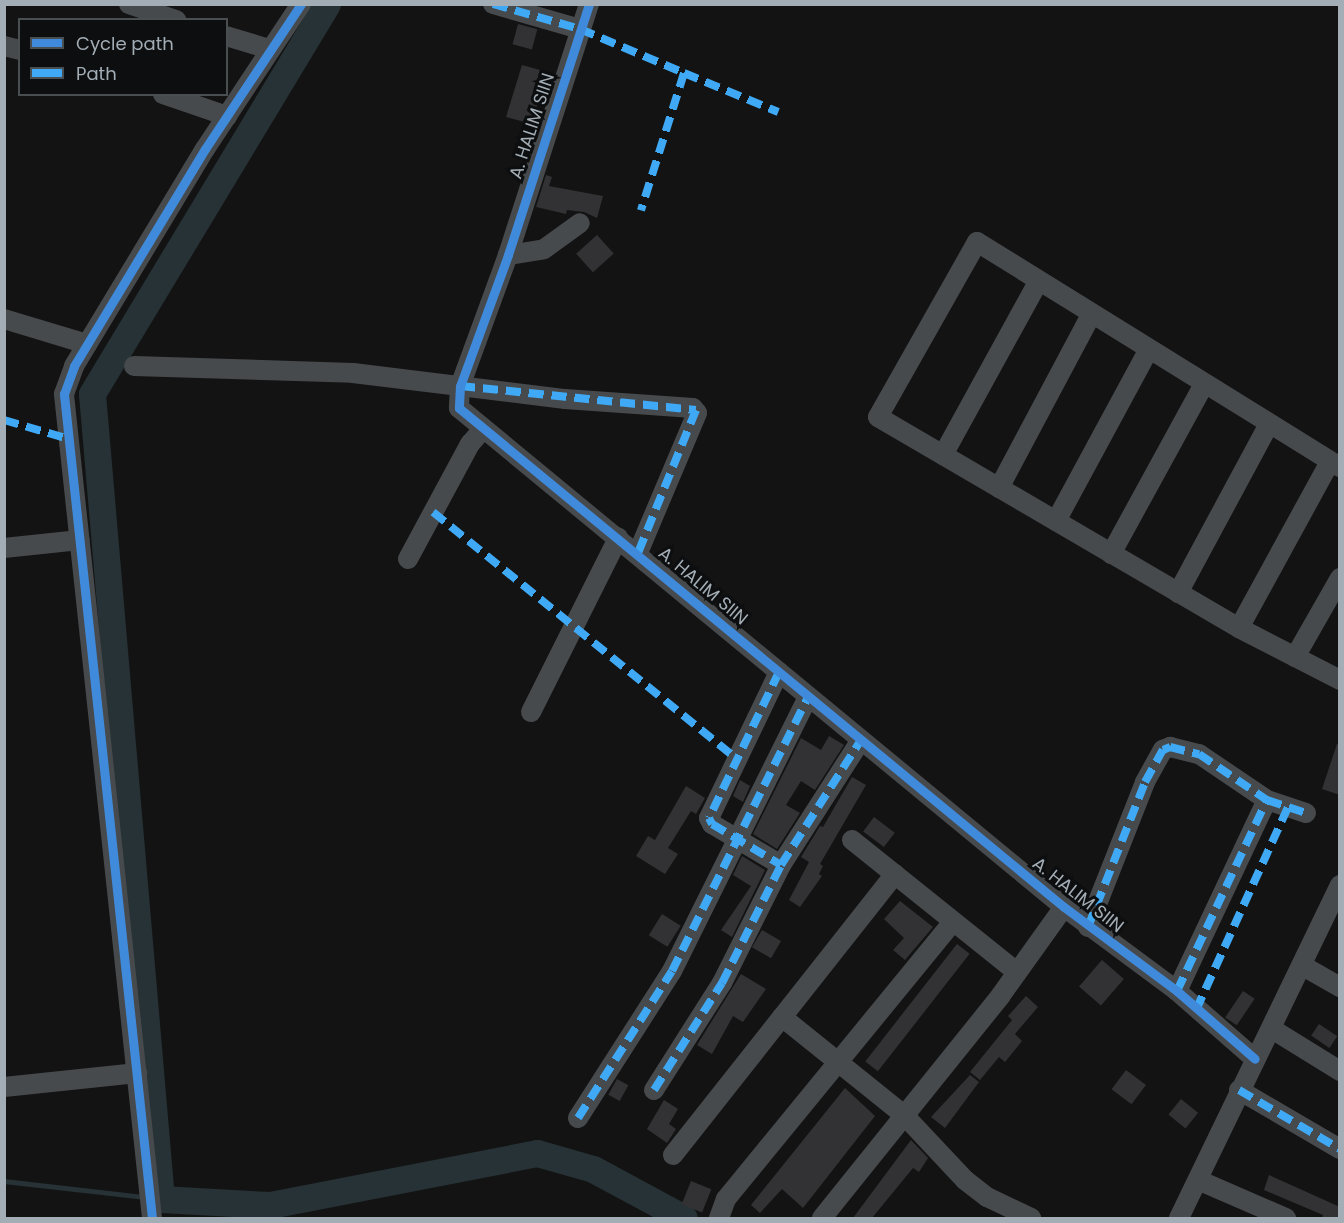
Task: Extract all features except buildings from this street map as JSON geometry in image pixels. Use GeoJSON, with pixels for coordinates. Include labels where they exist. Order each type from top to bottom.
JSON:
{"type":"FeatureCollection","features":[{"type":"Feature","properties":{"kind":"street"},"geometry":{"type":"LineString","coordinates":[[129,4],[170,18]]}},
{"type":"Feature","properties":{"kind":"street"},"geometry":{"type":"LineString","coordinates":[[151,1214],[64,394],[87,344],[269,49],[301,4]]}},
{"type":"Feature","properties":{"kind":"street"},"geometry":{"type":"LineString","coordinates":[[493,4],[580,29]]}},
{"type":"Feature","properties":{"kind":"street","name":"A. HALIM SIIN"},"geometry":{"type":"LineString","coordinates":[[589,4],[508,255],[460,386],[459,408],[477,436],[638,553],[808,697],[1064,907],[1177,991],[1255,1059]]}},
{"type":"Feature","properties":{"kind":"street"},"geometry":{"type":"LineString","coordinates":[[228,37],[269,49]]}},
{"type":"Feature","properties":{"kind":"street"},"geometry":{"type":"LineString","coordinates":[[169,96],[227,116]]}},
{"type":"Feature","properties":{"kind":"street"},"geometry":{"type":"LineString","coordinates":[[508,255],[544,249],[580,223]]}},
{"type":"Feature","properties":{"kind":"street"},"geometry":{"type":"LineString","coordinates":[[1239,628],[1335,464],[1203,386],[977,242],[878,417],[1239,628],[1340,680]]}},
{"type":"Feature","properties":{"kind":"street"},"geometry":{"type":"LineString","coordinates":[[943,455],[1038,282]]}},
{"type":"Feature","properties":{"kind":"street"},"geometry":{"type":"LineString","coordinates":[[999,488],[1091,315]]}},
{"type":"Feature","properties":{"kind":"street"},"geometry":{"type":"LineString","coordinates":[[4,319],[87,344]]}},
{"type":"Feature","properties":{"kind":"street"},"geometry":{"type":"LineString","coordinates":[[1056,521],[1148,351]]}},
{"type":"Feature","properties":{"kind":"street"},"geometry":{"type":"LineString","coordinates":[[134,366],[353,373],[696,410],[638,553]]}},
{"type":"Feature","properties":{"kind":"street"},"geometry":{"type":"LineString","coordinates":[[1111,554],[1203,386]]}},
{"type":"Feature","properties":{"kind":"street"},"geometry":{"type":"LineString","coordinates":[[1178,592],[1268,426]]}},
{"type":"Feature","properties":{"kind":"street"},"geometry":{"type":"LineString","coordinates":[[408,559],[477,436]]}},
{"type":"Feature","properties":{"kind":"street"},"geometry":{"type":"LineString","coordinates":[[531,712],[618,538]]}},
{"type":"Feature","properties":{"kind":"street"},"geometry":{"type":"LineString","coordinates":[[4,548],[80,540]]}},
{"type":"Feature","properties":{"kind":"street"},"geometry":{"type":"LineString","coordinates":[[1295,657],[1340,578]]}},
{"type":"Feature","properties":{"kind":"street"},"geometry":{"type":"LineString","coordinates":[[779,672],[709,818],[712,824],[781,865]]}},
{"type":"Feature","properties":{"kind":"street"},"geometry":{"type":"LineString","coordinates":[[578,1118],[672,970],[739,840],[808,697]]}},
{"type":"Feature","properties":{"kind":"street"},"geometry":{"type":"LineString","coordinates":[[654,1090],[722,983],[781,865],[861,740]]}},
{"type":"Feature","properties":{"kind":"street"},"geometry":{"type":"LineString","coordinates":[[1089,927],[1144,782],[1163,750],[1170,747],[1199,754],[1267,800],[1306,813]]}},
{"type":"Feature","properties":{"kind":"street"},"geometry":{"type":"LineString","coordinates":[[1177,991],[1267,800]]}},
{"type":"Feature","properties":{"kind":"street"},"geometry":{"type":"LineString","coordinates":[[852,840],[1017,972]]}},
{"type":"Feature","properties":{"kind":"street"},"geometry":{"type":"LineString","coordinates":[[673,1155],[895,874]]}},
{"type":"Feature","properties":{"kind":"street"},"geometry":{"type":"LineString","coordinates":[[1179,1218],[1239,1090],[1303,966],[1340,885]]}},
{"type":"Feature","properties":{"kind":"street"},"geometry":{"type":"LineString","coordinates":[[822,1218],[1017,972],[1064,907]]}},
{"type":"Feature","properties":{"kind":"street"},"geometry":{"type":"LineString","coordinates":[[719,1218],[726,1199],[953,922]]}},
{"type":"Feature","properties":{"kind":"street"},"geometry":{"type":"LineString","coordinates":[[1303,966],[1340,987]]}},
{"type":"Feature","properties":{"kind":"street"},"geometry":{"type":"LineString","coordinates":[[782,1017],[904,1115],[965,1180],[987,1197],[1031,1218]]}},
{"type":"Feature","properties":{"kind":"street"},"geometry":{"type":"LineString","coordinates":[[1272,1029],[1340,1071]]}},
{"type":"Feature","properties":{"kind":"street"},"geometry":{"type":"LineString","coordinates":[[4,1087],[137,1073]]}},
{"type":"Feature","properties":{"kind":"street"},"geometry":{"type":"LineString","coordinates":[[1239,1090],[1340,1149]]}},
{"type":"Feature","properties":{"kind":"street"},"geometry":{"type":"LineString","coordinates":[[1198,1180],[1286,1218]]}},
{"type":"Feature","properties":{"kind":"waterway"},"geometry":{"type":"LineString","coordinates":[[327,4],[92,394],[161,1199],[270,1205],[537,1153],[593,1169],[684,1218]]}},
{"type":"Feature","properties":{"kind":"waterway"},"geometry":{"type":"LineString","coordinates":[[4,1181],[145,1197]]}},
{"type":"Feature","properties":{"kind":"marked path"},"geometry":{"type":"LineString","coordinates":[[493,4],[580,29],[684,73],[641,210]]}},
{"type":"Feature","properties":{"kind":"marked path"},"geometry":{"type":"LineString","coordinates":[[684,73],[778,112]]}},
{"type":"Feature","properties":{"kind":"marked path"},"geometry":{"type":"LineString","coordinates":[[460,386],[696,410],[638,553]]}},
{"type":"Feature","properties":{"kind":"marked path"},"geometry":{"type":"LineString","coordinates":[[4,420],[69,439]]}},
{"type":"Feature","properties":{"kind":"marked path"},"geometry":{"type":"LineString","coordinates":[[433,512],[738,760]]}},
{"type":"Feature","properties":{"kind":"marked path"},"geometry":{"type":"LineString","coordinates":[[779,672],[709,818],[712,824],[781,865]]}},
{"type":"Feature","properties":{"kind":"marked path"},"geometry":{"type":"LineString","coordinates":[[578,1118],[672,971],[808,697]]}},
{"type":"Feature","properties":{"kind":"marked path"},"geometry":{"type":"LineString","coordinates":[[654,1090],[722,983],[781,865],[861,740]]}},
{"type":"Feature","properties":{"kind":"marked path"},"geometry":{"type":"LineString","coordinates":[[1088,927],[1145,782],[1163,750],[1170,747],[1199,754],[1267,800],[1306,813]]}},
{"type":"Feature","properties":{"kind":"marked path"},"geometry":{"type":"LineString","coordinates":[[1177,991],[1267,800]]}},
{"type":"Feature","properties":{"kind":"marked path"},"geometry":{"type":"LineString","coordinates":[[1196,1010],[1288,807]]}},
{"type":"Feature","properties":{"kind":"marked path"},"geometry":{"type":"LineString","coordinates":[[1239,1090],[1340,1149]]}},
{"type":"Feature","properties":{"kind":"cycle path"},"geometry":{"type":"LineString","coordinates":[[152,1218],[64,394],[74,366],[205,149],[301,4]]}},
{"type":"Feature","properties":{"kind":"cycle path"},"geometry":{"type":"LineString","coordinates":[[589,4],[508,255],[460,386],[459,408],[1064,907],[1177,991],[1255,1059]]}}]}
